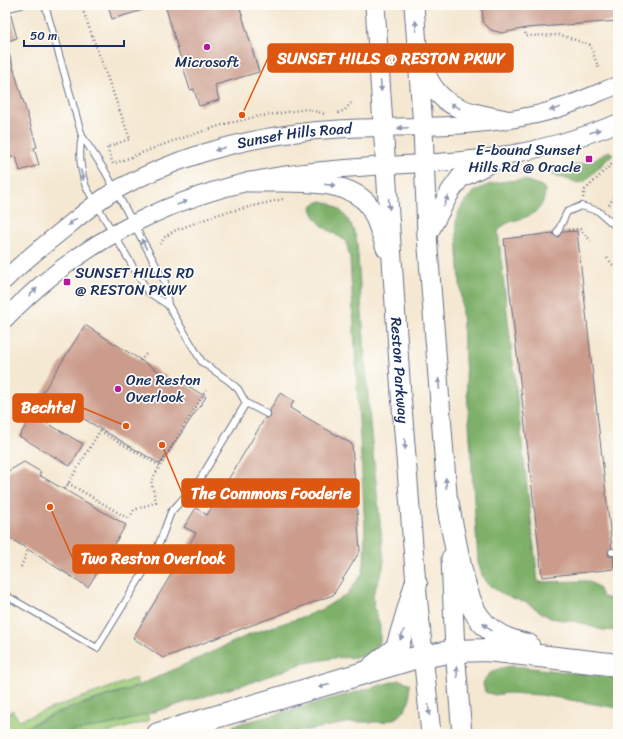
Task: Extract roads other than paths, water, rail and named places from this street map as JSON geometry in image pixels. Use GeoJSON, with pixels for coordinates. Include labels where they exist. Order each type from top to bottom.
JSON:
{"type":"FeatureCollection","features":[{"type":"Feature","properties":{"kind":"highway"},"geometry":{"type":"LineString","coordinates":[[448,504],[468,596],[476,615],[486,626],[511,642],[618,660]]}},
{"type":"Feature","properties":{"kind":"highway"},"geometry":{"type":"LineString","coordinates":[[362,675],[397,648],[416,584]]}},
{"type":"Feature","properties":{"kind":"highway"},"geometry":{"type":"LineString","coordinates":[[158,734],[425,656],[455,651],[486,650],[618,665]]}},
{"type":"Feature","properties":{"kind":"main road","name":"Reston Parkway"},"geometry":{"type":"LineString","coordinates":[[375,5],[416,584],[425,656],[431,734]]}},
{"type":"Feature","properties":{"kind":"main road"},"geometry":{"type":"LineString","coordinates":[[414,5],[423,127],[427,235],[448,504],[455,651],[462,734]]}},
{"type":"Feature","properties":{"kind":"main road"},"geometry":{"type":"LineString","coordinates":[[417,48],[426,74],[438,95],[455,107],[506,120]]}},
{"type":"Feature","properties":{"kind":"main road","name":"Sunset Hills Road"},"geometry":{"type":"LineString","coordinates":[[5,280],[19,265],[115,191],[174,164],[204,154],[255,139],[297,133],[423,127],[506,120],[534,115],[568,106],[618,85]]}},
{"type":"Feature","properties":{"kind":"main road"},"geometry":{"type":"LineString","coordinates":[[5,319],[40,285],[63,266],[113,235],[181,203],[249,182],[286,174],[504,156],[572,139],[618,122]]}},
{"type":"Feature","properties":{"kind":"main road"},"geometry":{"type":"LineString","coordinates":[[427,235],[450,192],[460,178],[504,156]]}},
{"type":"Feature","properties":{"kind":"main road"},"geometry":{"type":"LineString","coordinates":[[249,182],[327,184],[350,191],[367,204],[393,266]]}},
{"type":"Feature","properties":{"kind":"lane"},"geometry":{"type":"LineString","coordinates":[[8,8],[21,5]]}},
{"type":"Feature","properties":{"kind":"lane"},"geometry":{"type":"LineString","coordinates":[[45,5],[82,136],[134,224],[165,282],[168,305],[202,362],[238,389],[246,403],[268,414]]}},
{"type":"Feature","properties":{"kind":"lane"},"geometry":{"type":"LineString","coordinates":[[82,136],[79,150],[81,172],[86,187],[148,292],[168,305]]}},
{"type":"Feature","properties":{"kind":"lane"},"geometry":{"type":"LineString","coordinates":[[557,233],[568,212],[581,206],[598,211],[612,223]]}},
{"type":"Feature","properties":{"kind":"lane"},"geometry":{"type":"LineString","coordinates":[[5,594],[97,648],[156,552],[171,512],[199,481],[246,403]]}},
{"type":"Feature","properties":{"kind":"place","name":"Microsoft"},"geometry":{"type":"Point","coordinates":[207,47]}},
{"type":"Feature","properties":{"kind":"place","name":"SUNSET HILLS @ RESTON PKWY"},"geometry":{"type":"Point","coordinates":[242,115]}},
{"type":"Feature","properties":{"kind":"place","name":"E-bound Sunset Hills Rd @ Oracle"},"geometry":{"type":"Point","coordinates":[589,159]}},
{"type":"Feature","properties":{"kind":"place","name":"SUNSET HILLS RD @ RESTON PKWY"},"geometry":{"type":"Point","coordinates":[67,282]}},
{"type":"Feature","properties":{"kind":"place","name":"One Reston Overlook"},"geometry":{"type":"Point","coordinates":[118,389]}},
{"type":"Feature","properties":{"kind":"place","name":"Bechtel"},"geometry":{"type":"Point","coordinates":[126,426]}},
{"type":"Feature","properties":{"kind":"place","name":"The Commons Fooderie"},"geometry":{"type":"Point","coordinates":[162,445]}},
{"type":"Feature","properties":{"kind":"place","name":"Two Reston Overlook"},"geometry":{"type":"Point","coordinates":[50,507]}}]}
